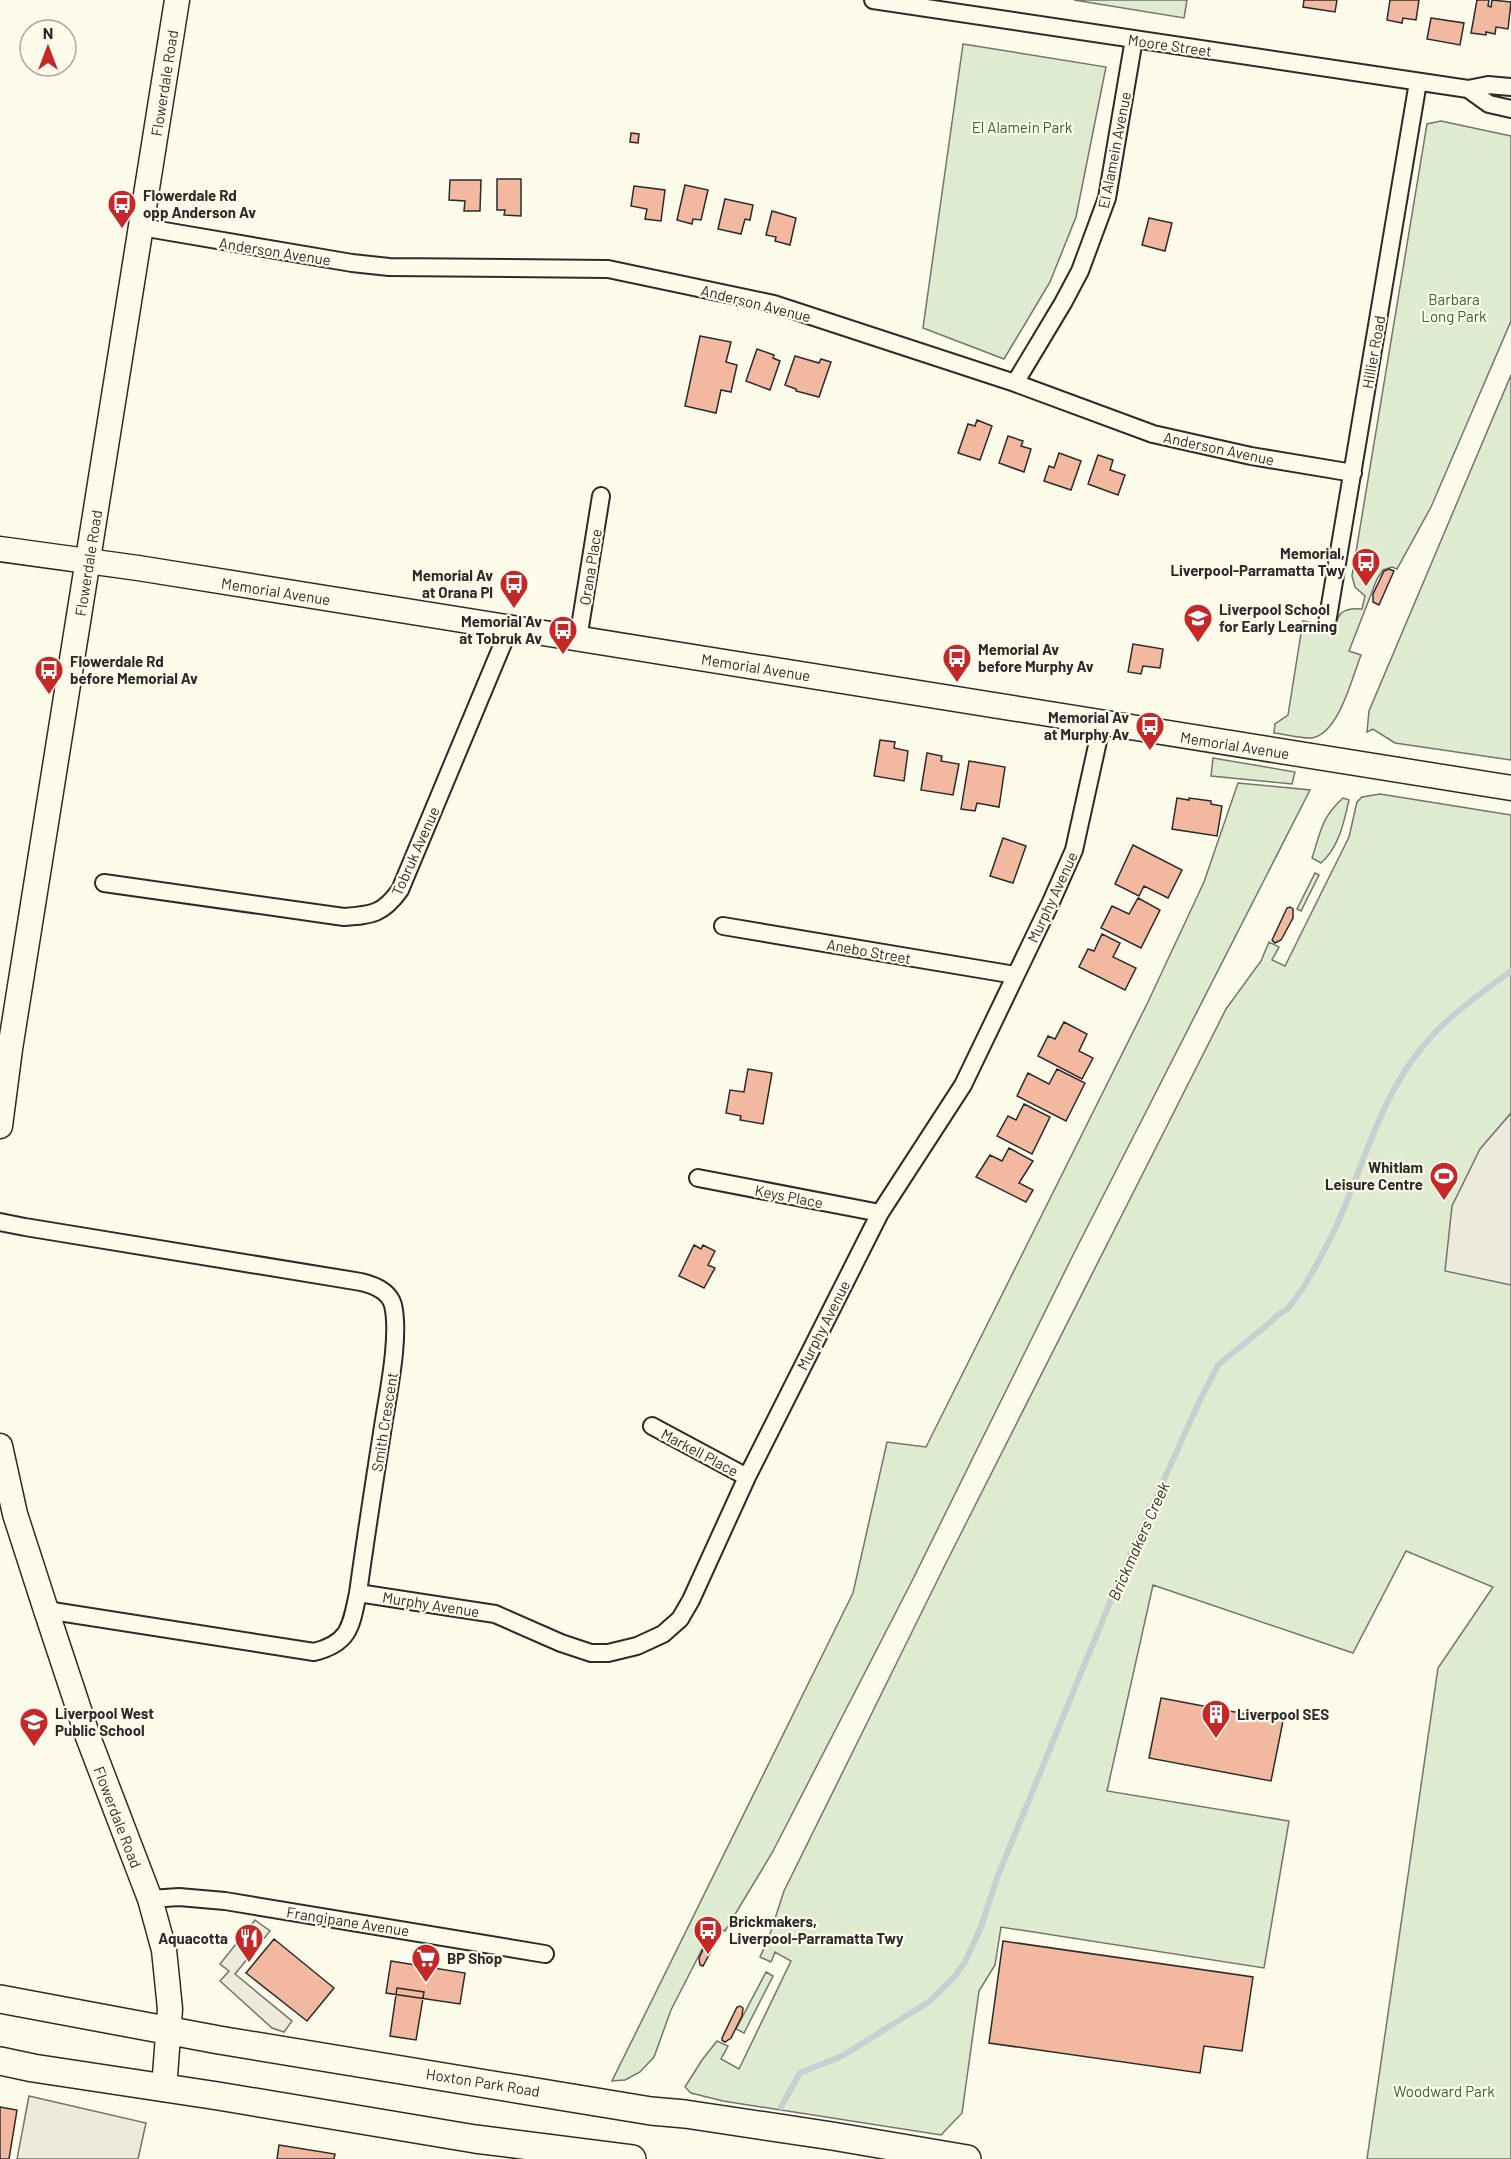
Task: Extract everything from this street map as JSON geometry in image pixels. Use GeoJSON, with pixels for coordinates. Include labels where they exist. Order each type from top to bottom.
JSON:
{"type":"FeatureCollection","features":[{"type":"Feature","properties":{"kind":"main road","name":"Flowerdale Road"},"geometry":{"type":"LineString","coordinates":[[0,1126],[10,1049],[177,0]]}},
{"type":"Feature","properties":{"kind":"main road","name":"Memorial Avenue"},"geometry":{"type":"LineString","coordinates":[[0,549],[138,568],[1511,788]]}},
{"type":"Feature","properties":{"kind":"main road","name":"Flowerdale Road"},"geometry":{"type":"LineString","coordinates":[[0,1446],[15,1514],[46,1610],[100,1770],[150,1899],[164,1950],[170,2000],[164,2089]]}},
{"type":"Feature","properties":{"kind":"main road","name":"Hoxton Park Road"},"geometry":{"type":"LineString","coordinates":[[0,1999],[169,2031],[967,2159]]}},
{"type":"Feature","properties":{"kind":"main road"},"geometry":{"type":"LineString","coordinates":[[0,2061],[530,2147],[632,2159]]}},
{"type":"Feature","properties":{"kind":"street","name":"Moore Street"},"geometry":{"type":"LineString","coordinates":[[873,0],[1468,89],[1488,85],[1511,87]]}},
{"type":"Feature","properties":{"kind":"street","name":"El Alamein Avenue"},"geometry":{"type":"LineString","coordinates":[[1015,383],[1080,271],[1107,198],[1134,39]]}},
{"type":"Feature","properties":{"kind":"street","name":"Hillier Road"},"geometry":{"type":"LineString","coordinates":[[1327,623],[1418,82]]}},
{"type":"Feature","properties":{"kind":"street","name":"Moore Street"},"geometry":{"type":"LineString","coordinates":[[1468,89],[1489,104],[1511,110]]}},
{"type":"Feature","properties":{"kind":"street","name":"Anderson Avenue"},"geometry":{"type":"LineString","coordinates":[[141,227],[306,256],[388,267],[608,268],[774,304],[1015,383],[1153,434],[1251,456],[1353,473]]}},
{"type":"Feature","properties":{"kind":"street","name":"Orana Place"},"geometry":{"type":"LineString","coordinates":[[578,639],[601,496]]}},
{"type":"Feature","properties":{"kind":"street","name":"Tobruk Avenue"},"geometry":{"type":"LineString","coordinates":[[105,883],[344,917],[381,911],[391,904],[400,890],[509,628]]}},
{"type":"Feature","properties":{"kind":"street","name":"Murphy Avenue"},"geometry":{"type":"LineString","coordinates":[[358,1593],[495,1614],[561,1643],[591,1653],[608,1653],[630,1648],[663,1634],[680,1619],[691,1600],[747,1477],[880,1213],[963,1085],[1074,850],[1102,723]]}},
{"type":"Feature","properties":{"kind":"street","name":"Anebo Street"},"geometry":{"type":"LineString","coordinates":[[723,926],[1015,975]]}},
{"type":"Feature","properties":{"kind":"street","name":"Keys Place"},"geometry":{"type":"LineString","coordinates":[[698,1178],[880,1213]]}},
{"type":"Feature","properties":{"kind":"street","name":"Smith Crescent"},"geometry":{"type":"LineString","coordinates":[[0,1222],[362,1282],[377,1286],[393,1302],[394,1347],[358,1593],[351,1626],[345,1636],[331,1646],[314,1652],[46,1610]]}},
{"type":"Feature","properties":{"kind":"street","name":"Markell Place"},"geometry":{"type":"LineString","coordinates":[[652,1426],[747,1477]]}},
{"type":"Feature","properties":{"kind":"street","name":"Frangipane Avenue"},"geometry":{"type":"LineString","coordinates":[[150,1899],[179,1896],[225,1901],[544,1954]]}},
{"type":"Feature","properties":{"kind":"green space"},"geometry":{"type":"Polygon","coordinates":[[[1074,0],[1187,0],[1184,18],[1074,0]]]}},
{"type":"Feature","properties":{"kind":"green space","name":"El Alamein Park"},"geometry":{"type":"Polygon","coordinates":[[[963,44],[1106,67],[1076,217],[1050,282],[1004,359],[923,328],[963,44]]]}},
{"type":"Feature","properties":{"kind":"green space","name":"Barbara Long Park"},"geometry":{"type":"Polygon","coordinates":[[[1441,121],[1511,136],[1511,321],[1431,507],[1397,569],[1392,567],[1383,570],[1377,579],[1349,651],[1361,655],[1337,716],[1321,734],[1312,738],[1274,733],[1275,724],[1288,715],[1303,621],[1318,624],[1317,631],[1333,634],[1338,617],[1344,611],[1362,609],[1365,596],[1355,587],[1352,576],[1427,124],[1441,121]]]}},
{"type":"Feature","properties":{"kind":"green space"},"geometry":{"type":"Polygon","coordinates":[[[1511,375],[1511,760],[1395,743],[1373,729],[1367,732],[1369,711],[1511,375]]]}},
{"type":"Feature","properties":{"kind":"green space"},"geometry":{"type":"Polygon","coordinates":[[[1213,758],[1295,772],[1292,784],[1211,776],[1213,758]]]}},
{"type":"Feature","properties":{"kind":"green space"},"geometry":{"type":"Polygon","coordinates":[[[1238,783],[1310,790],[1073,1255],[912,1581],[772,1853],[725,1931],[714,1926],[671,2010],[654,2057],[640,2072],[625,2080],[612,2081],[853,1593],[887,1442],[926,1447],[1147,1004],[1204,882],[1238,783]]]}},
{"type":"Feature","properties":{"kind":"green space","name":"Woodward Park"},"geometry":{"type":"Polygon","coordinates":[[[1380,794],[1511,815],[1511,2159],[1367,2159],[1438,1668],[1493,1587],[1406,1551],[1353,1653],[1153,1585],[1107,1791],[1289,1821],[1264,1968],[1001,1927],[995,1965],[979,1991],[962,2113],[941,2135],[723,2101],[691,2093],[685,2087],[717,2041],[728,2046],[721,2059],[739,2069],[791,1961],[775,1952],[771,1962],[760,1957],[784,1891],[945,1565],[1226,1009],[1261,961],[1269,942],[1279,947],[1272,960],[1285,966],[1349,837],[1357,802],[1362,797],[1380,794]]]}},
{"type":"Feature","properties":{"kind":"green space"},"geometry":{"type":"Polygon","coordinates":[[[1343,798],[1349,800],[1340,834],[1332,850],[1321,863],[1312,858],[1320,832],[1330,812],[1343,798]]]}},
{"type":"Feature","properties":{"kind":"green space"},"geometry":{"type":"Polygon","coordinates":[[[1315,873],[1319,875],[1301,911],[1297,909],[1315,873]]]}},
{"type":"Feature","properties":{"kind":"green space"},"geometry":{"type":"Polygon","coordinates":[[[766,1972],[773,1976],[744,2033],[736,2029],[766,1972]]]}},
{"type":"Feature","properties":{"kind":"shaded area"},"geometry":{"type":"Polygon","coordinates":[[[1511,1113],[1511,1285],[1445,1271],[1452,1206],[1480,1149],[1511,1113]]]}},
{"type":"Feature","properties":{"kind":"shaded area"},"geometry":{"type":"Polygon","coordinates":[[[255,1920],[270,1931],[235,1974],[292,2021],[284,2032],[272,2028],[220,1981],[229,1971],[220,1964],[255,1920]]]}},
{"type":"Feature","properties":{"kind":"shaded area"},"geometry":{"type":"Polygon","coordinates":[[[29,2096],[146,2123],[138,2159],[17,2159],[29,2096]]]}},
{"type":"Feature","properties":{"kind":"building"},"geometry":{"type":"Polygon","coordinates":[[[1304,0],[1337,0],[1335,12],[1303,7],[1304,0]]]}},
{"type":"Feature","properties":{"kind":"building"},"geometry":{"type":"Polygon","coordinates":[[[1390,0],[1419,0],[1416,20],[1403,18],[1402,23],[1387,20],[1390,0]]]}},
{"type":"Feature","properties":{"kind":"building"},"geometry":{"type":"Polygon","coordinates":[[[1477,0],[1489,0],[1488,6],[1491,7],[1492,0],[1511,2],[1508,29],[1496,27],[1495,34],[1486,32],[1486,35],[1471,33],[1477,0]]]}},
{"type":"Feature","properties":{"kind":"building"},"geometry":{"type":"Polygon","coordinates":[[[1431,18],[1464,23],[1460,45],[1427,39],[1431,18]]]}},
{"type":"Feature","properties":{"kind":"building"},"geometry":{"type":"Polygon","coordinates":[[[631,133],[639,134],[638,143],[630,142],[631,133]]]}},
{"type":"Feature","properties":{"kind":"building"},"geometry":{"type":"Polygon","coordinates":[[[497,179],[521,179],[521,216],[504,215],[505,210],[497,210],[497,179]]]}},
{"type":"Feature","properties":{"kind":"building"},"geometry":{"type":"Polygon","coordinates":[[[450,180],[481,180],[480,211],[464,211],[465,201],[449,200],[450,180]]]}},
{"type":"Feature","properties":{"kind":"building"},"geometry":{"type":"Polygon","coordinates":[[[685,185],[708,190],[701,220],[693,219],[692,224],[677,220],[685,185]]]}},
{"type":"Feature","properties":{"kind":"building"},"geometry":{"type":"Polygon","coordinates":[[[634,186],[665,190],[661,221],[645,219],[647,209],[631,206],[634,186]]]}},
{"type":"Feature","properties":{"kind":"building"},"geometry":{"type":"Polygon","coordinates":[[[725,199],[753,205],[750,220],[745,219],[741,234],[718,229],[725,199]]]}},
{"type":"Feature","properties":{"kind":"building"},"geometry":{"type":"Polygon","coordinates":[[[772,211],[796,218],[790,245],[775,241],[776,237],[766,235],[772,211]]]}},
{"type":"Feature","properties":{"kind":"building"},"geometry":{"type":"Polygon","coordinates":[[[1149,218],[1172,223],[1165,251],[1142,245],[1149,218]]]}},
{"type":"Feature","properties":{"kind":"building"},"geometry":{"type":"Polygon","coordinates":[[[700,336],[731,342],[726,362],[737,365],[731,392],[721,390],[716,413],[685,406],[700,336]]]}},
{"type":"Feature","properties":{"kind":"building"},"geometry":{"type":"Polygon","coordinates":[[[757,349],[774,355],[773,358],[780,361],[770,390],[746,381],[757,349]]]}},
{"type":"Feature","properties":{"kind":"building"},"geometry":{"type":"Polygon","coordinates":[[[795,356],[819,363],[821,359],[831,362],[819,397],[796,391],[785,385],[795,356]]]}},
{"type":"Feature","properties":{"kind":"building"},"geometry":{"type":"Polygon","coordinates":[[[977,420],[992,426],[980,460],[958,453],[968,424],[975,426],[977,420]]]}},
{"type":"Feature","properties":{"kind":"building"},"geometry":{"type":"Polygon","coordinates":[[[1008,436],[1023,441],[1021,446],[1031,449],[1024,472],[999,463],[1008,436]]]}},
{"type":"Feature","properties":{"kind":"building"},"geometry":{"type":"Polygon","coordinates":[[[1059,453],[1081,461],[1071,490],[1044,481],[1049,466],[1054,468],[1059,453]]]}},
{"type":"Feature","properties":{"kind":"building"},"geometry":{"type":"Polygon","coordinates":[[[1098,455],[1113,460],[1110,470],[1125,475],[1118,495],[1088,484],[1098,455]]]}},
{"type":"Feature","properties":{"kind":"building"},"geometry":{"type":"Polygon","coordinates":[[[1389,569],[1394,571],[1379,605],[1373,602],[1373,594],[1384,571],[1389,569]]]}},
{"type":"Feature","properties":{"kind":"building"},"geometry":{"type":"Polygon","coordinates":[[[1133,644],[1163,649],[1160,668],[1143,666],[1141,674],[1128,672],[1133,644]]]}},
{"type":"Feature","properties":{"kind":"building"},"geometry":{"type":"Polygon","coordinates":[[[880,740],[895,742],[894,748],[908,751],[904,781],[874,776],[880,740]]]}},
{"type":"Feature","properties":{"kind":"building"},"geometry":{"type":"Polygon","coordinates":[[[927,753],[942,756],[941,761],[959,764],[953,795],[921,790],[927,753]]]}},
{"type":"Feature","properties":{"kind":"building"},"geometry":{"type":"Polygon","coordinates":[[[969,761],[1005,767],[999,807],[977,803],[975,811],[961,809],[969,761]]]}},
{"type":"Feature","properties":{"kind":"building"},"geometry":{"type":"Polygon","coordinates":[[[1177,798],[1211,801],[1211,804],[1222,806],[1217,836],[1172,829],[1177,798]]]}},
{"type":"Feature","properties":{"kind":"building"},"geometry":{"type":"Polygon","coordinates":[[[1003,838],[1026,846],[1013,883],[990,876],[1003,838]]]}},
{"type":"Feature","properties":{"kind":"building"},"geometry":{"type":"Polygon","coordinates":[[[1133,845],[1182,870],[1168,898],[1144,886],[1139,896],[1115,884],[1133,845]]]}},
{"type":"Feature","properties":{"kind":"building"},"geometry":{"type":"Polygon","coordinates":[[[1138,898],[1160,910],[1141,948],[1101,928],[1112,906],[1129,914],[1138,898]]]}},
{"type":"Feature","properties":{"kind":"building"},"geometry":{"type":"Polygon","coordinates":[[[1287,908],[1293,909],[1293,918],[1281,940],[1275,943],[1272,940],[1287,908]]]}},
{"type":"Feature","properties":{"kind":"building"},"geometry":{"type":"Polygon","coordinates":[[[1102,934],[1120,943],[1113,957],[1136,968],[1125,990],[1079,967],[1088,949],[1094,951],[1102,934]]]}},
{"type":"Feature","properties":{"kind":"building"},"geometry":{"type":"Polygon","coordinates":[[[1064,1022],[1087,1034],[1079,1051],[1093,1058],[1082,1079],[1038,1056],[1048,1036],[1055,1039],[1064,1022]]]}},
{"type":"Feature","properties":{"kind":"building"},"geometry":{"type":"Polygon","coordinates":[[[748,1069],[772,1073],[763,1124],[740,1120],[741,1116],[726,1113],[730,1090],[744,1092],[748,1069]]]}},
{"type":"Feature","properties":{"kind":"building"},"geometry":{"type":"Polygon","coordinates":[[[1057,1069],[1085,1083],[1066,1121],[1017,1096],[1028,1073],[1049,1084],[1057,1069]]]}},
{"type":"Feature","properties":{"kind":"building"},"geometry":{"type":"Polygon","coordinates":[[[1024,1104],[1050,1117],[1032,1154],[997,1136],[1008,1116],[1016,1120],[1024,1104]]]}},
{"type":"Feature","properties":{"kind":"building"},"geometry":{"type":"Polygon","coordinates":[[[1009,1148],[1033,1161],[1019,1183],[1033,1190],[1026,1202],[976,1177],[990,1155],[1002,1161],[1009,1148]]]}},
{"type":"Feature","properties":{"kind":"building"},"geometry":{"type":"Polygon","coordinates":[[[694,1245],[701,1249],[703,1245],[715,1251],[708,1265],[715,1268],[704,1288],[679,1276],[694,1245]]]}},
{"type":"Feature","properties":{"kind":"building","name":"Liverpool SES"},"geometry":{"type":"Polygon","coordinates":[[[1161,1698],[1283,1721],[1271,1781],[1149,1758],[1161,1698]]]}},
{"type":"Feature","properties":{"kind":"building"},"geometry":{"type":"Polygon","coordinates":[[[716,1930],[720,1934],[703,1966],[700,1965],[699,1958],[710,1935],[716,1930]]]}},
{"type":"Feature","properties":{"kind":"building"},"geometry":{"type":"Polygon","coordinates":[[[274,1939],[334,1988],[307,2021],[246,1973],[274,1939]]]}},
{"type":"Feature","properties":{"kind":"building"},"geometry":{"type":"Polygon","coordinates":[[[1003,1941],[1253,1977],[1242,2051],[1204,2046],[1200,2073],[989,2043],[1003,1941]]]}},
{"type":"Feature","properties":{"kind":"building","name":"BP Shop"},"geometry":{"type":"Polygon","coordinates":[[[391,1961],[465,1973],[460,2004],[386,1993],[391,1961]]]}},
{"type":"Feature","properties":{"kind":"building"},"geometry":{"type":"Polygon","coordinates":[[[397,1988],[424,1992],[416,2040],[390,2036],[397,1988]]]}},
{"type":"Feature","properties":{"kind":"building"},"geometry":{"type":"Polygon","coordinates":[[[737,2007],[743,2008],[742,2016],[731,2038],[725,2042],[722,2038],[737,2007]]]}},
{"type":"Feature","properties":{"kind":"building"},"geometry":{"type":"Polygon","coordinates":[[[0,2107],[17,2110],[9,2159],[0,2159],[0,2107]]]}},
{"type":"Feature","properties":{"kind":"building"},"geometry":{"type":"Polygon","coordinates":[[[279,2145],[335,2154],[334,2159],[277,2159],[279,2145]]]}},
{"type":"Feature","properties":{"kind":"waterway","name":"Brickmakers Creek"},"geometry":{"type":"LineString","coordinates":[[781,2107],[800,2073],[842,2056],[930,2001],[955,1976],[965,1962],[1122,1573],[1218,1365],[1287,1309],[1300,1293],[1334,1231],[1375,1130],[1409,1065],[1444,1024],[1465,1005],[1511,971]]}},
{"type":"Feature","properties":{"kind":"place","name":"Flowerdale Rd opp Anderson Av"},"geometry":{"type":"Point","coordinates":[122,230]}},
{"type":"Feature","properties":{"kind":"place","name":"Memorial, Liverpool-Parramatta Twy"},"geometry":{"type":"Point","coordinates":[1366,588]}},
{"type":"Feature","properties":{"kind":"place","name":"Memorial Av at Orana Pl"},"geometry":{"type":"Point","coordinates":[514,610]}},
{"type":"Feature","properties":{"kind":"place","name":"Liverpool School for Early Learning"},"geometry":{"type":"Point","coordinates":[1198,644]}},
{"type":"Feature","properties":{"kind":"place","name":"Memorial Av at Tobruk Av"},"geometry":{"type":"Point","coordinates":[563,656]}},
{"type":"Feature","properties":{"kind":"place","name":"Memorial Av before Murphy Av"},"geometry":{"type":"Point","coordinates":[957,684]}},
{"type":"Feature","properties":{"kind":"place","name":"Flowerdale Rd before Memorial Av"},"geometry":{"type":"Point","coordinates":[49,696]}},
{"type":"Feature","properties":{"kind":"place","name":"Memorial Av at Murphy Av"},"geometry":{"type":"Point","coordinates":[1150,752]}},
{"type":"Feature","properties":{"kind":"place","name":"Whitlam Leisure Centre"},"geometry":{"type":"Point","coordinates":[1444,1202]}},
{"type":"Feature","properties":{"kind":"place","name":"Liverpool SES"},"geometry":{"type":"Point","coordinates":[1216,1740]}},
{"type":"Feature","properties":{"kind":"place","name":"Liverpool West Public School"},"geometry":{"type":"Point","coordinates":[34,1748]}},
{"type":"Feature","properties":{"kind":"place","name":"Brickmakers, Liverpool-Parramatta Twy"},"geometry":{"type":"Point","coordinates":[708,1956]}},
{"type":"Feature","properties":{"kind":"place","name":"Aquacotta"},"geometry":{"type":"Point","coordinates":[249,1964]}},
{"type":"Feature","properties":{"kind":"place","name":"BP Shop"},"geometry":{"type":"Point","coordinates":[426,1984]}}]}
